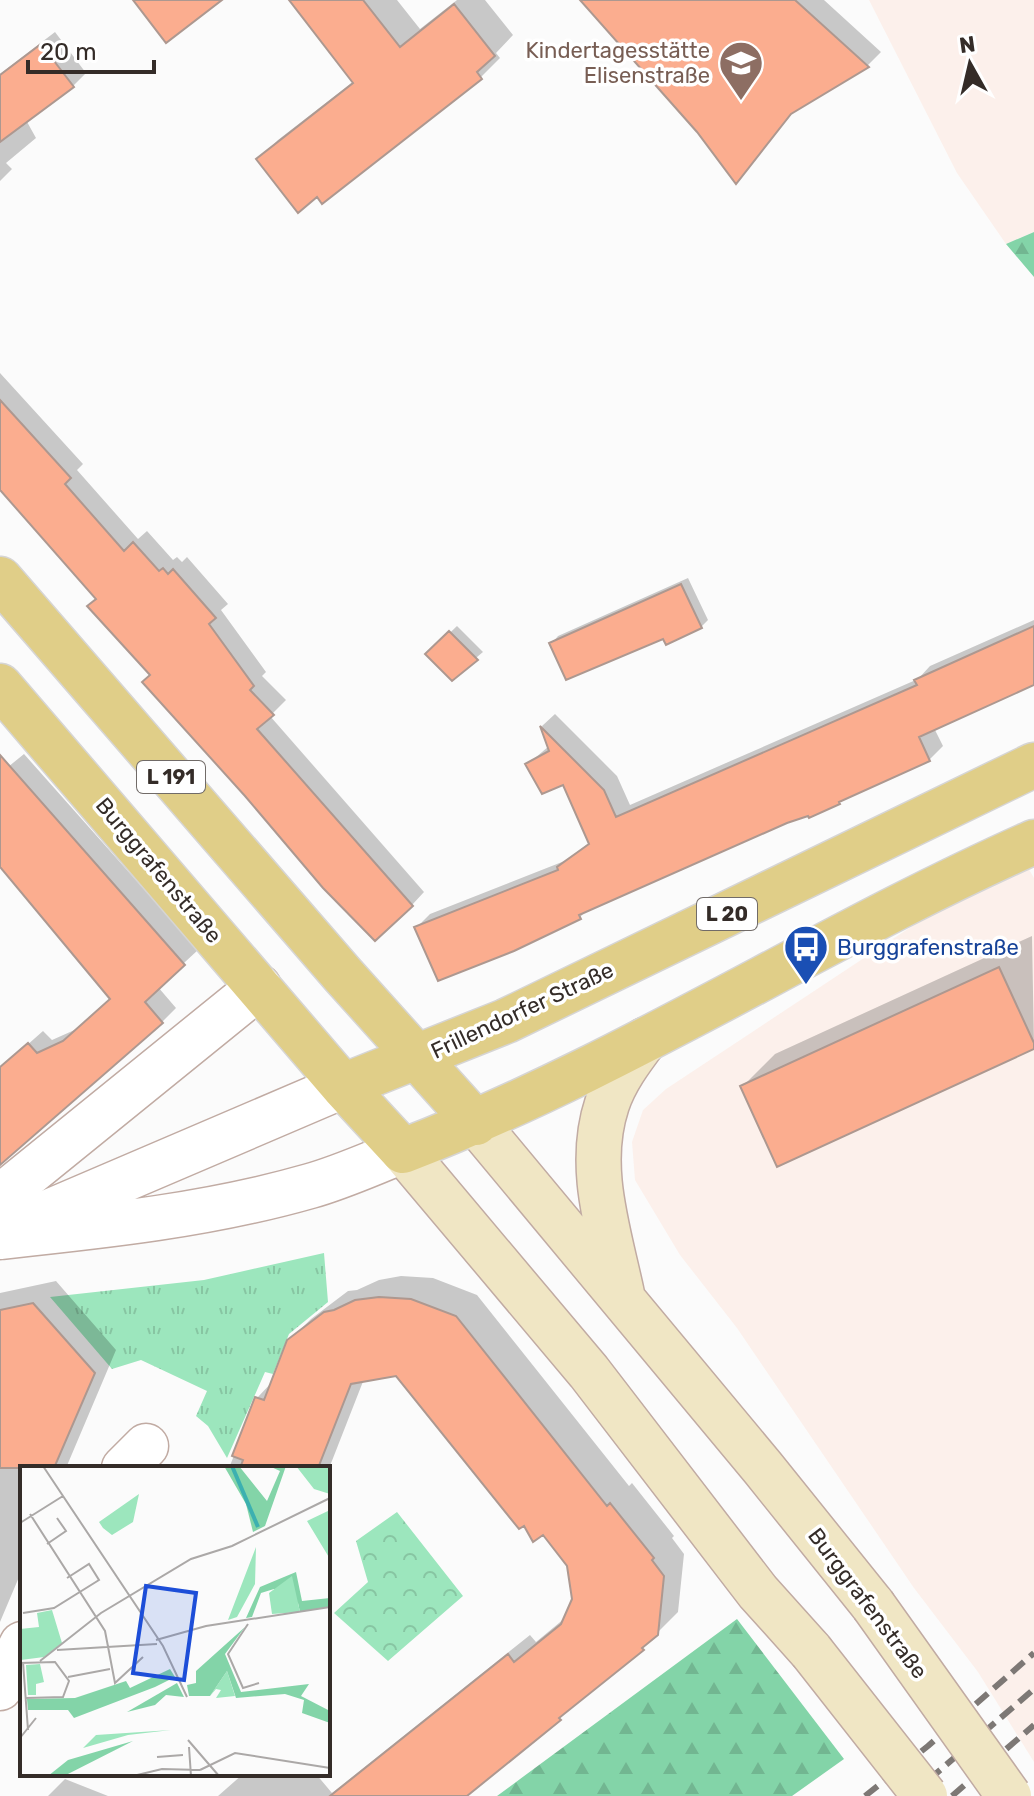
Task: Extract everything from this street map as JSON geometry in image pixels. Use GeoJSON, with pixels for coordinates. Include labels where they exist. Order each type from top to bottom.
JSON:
{"type":"FeatureCollection","features":[{"type":"Feature","properties":{"kind":"main road","name":"Burggrafenstraße"},"geometry":{"type":"LineString","coordinates":[[0,579],[343,975],[476,1123],[772,1479],[873,1605],[1009,1796]]}},
{"type":"Feature","properties":{"kind":"main road","name":"Burggrafenstraße"},"geometry":{"type":"LineString","coordinates":[[0,686],[343,1086],[403,1151],[589,1372],[758,1592],[811,1651],[925,1796]]}},
{"type":"Feature","properties":{"kind":"main road","name":"Frillendorfer Straße"},"geometry":{"type":"LineString","coordinates":[[343,1086],[506,1021],[1034,765]]}},
{"type":"Feature","properties":{"kind":"main road","name":"Frillendorfer Straße"},"geometry":{"type":"LineString","coordinates":[[403,1151],[476,1123],[645,1040],[794,960],[1034,842]]}},
{"type":"Feature","properties":{"kind":"main road"},"geometry":{"type":"LineString","coordinates":[[623,1300],[599,1185],[599,1142],[607,1104],[623,1071],[645,1040]]}},
{"type":"Feature","properties":{"kind":"street"},"geometry":{"type":"LineString","coordinates":[[0,1197],[259,987]]}},
{"type":"Feature","properties":{"kind":"street","name":"Frillendorfer Straße"},"geometry":{"type":"LineString","coordinates":[[0,1235],[343,1086]]}},
{"type":"Feature","properties":{"kind":"street","name":"Frillendorfer Straße"},"geometry":{"type":"LineString","coordinates":[[0,1235],[149,1221],[311,1186],[403,1151]]}},
{"type":"Feature","properties":{"kind":"street"},"geometry":{"type":"LineString","coordinates":[[0,1688],[20,1648]]}},
{"type":"Feature","properties":{"kind":"shaded area"},"geometry":{"type":"Polygon","coordinates":[[[869,0],[1034,0],[1034,232],[1006,244],[957,173],[869,0]]]}},
{"type":"Feature","properties":{"kind":"shaded area"},"geometry":{"type":"Polygon","coordinates":[[[1027,866],[1034,878],[1034,1762],[978,1672],[914,1588],[737,1328],[680,1255],[635,1180],[632,1142],[643,1110],[666,1089],[926,917],[1027,866]]]}},
{"type":"Feature","properties":{"kind":"green space"},"geometry":{"type":"Polygon","coordinates":[[[1034,232],[1034,277],[1006,244],[1034,232]]]}},
{"type":"Feature","properties":{"kind":"green space"},"geometry":{"type":"Polygon","coordinates":[[[324,1253],[328,1302],[289,1334],[273,1374],[265,1372],[227,1458],[208,1426],[196,1416],[207,1391],[141,1360],[112,1369],[50,1297],[204,1280],[324,1253]]]}},
{"type":"Feature","properties":{"kind":"green space"},"geometry":{"type":"Polygon","coordinates":[[[397,1512],[463,1596],[388,1661],[334,1613],[368,1582],[356,1541],[397,1512]]]}},
{"type":"Feature","properties":{"kind":"green space"},"geometry":{"type":"Polygon","coordinates":[[[737,1619],[844,1759],[792,1796],[497,1796],[737,1619]]]}},
{"type":"Feature","properties":{"kind":"building"},"geometry":{"type":"Polygon","coordinates":[[[133,0],[222,0],[166,43],[133,0]]]}},
{"type":"Feature","properties":{"kind":"building"},"geometry":{"type":"Polygon","coordinates":[[[289,0],[363,0],[400,47],[454,4],[495,56],[477,72],[482,79],[322,204],[317,197],[298,213],[256,159],[353,83],[289,0]]]}},
{"type":"Feature","properties":{"kind":"building","name":"Kindertagesstätte Elisenstraße"},"geometry":{"type":"Polygon","coordinates":[[[580,0],[795,0],[869,67],[791,114],[736,184],[697,132],[580,0]]]}},
{"type":"Feature","properties":{"kind":"building"},"geometry":{"type":"Polygon","coordinates":[[[41,44],[74,87],[0,142],[0,75],[41,44]]]}},
{"type":"Feature","properties":{"kind":"building"},"geometry":{"type":"Polygon","coordinates":[[[0,400],[71,478],[65,484],[124,551],[133,542],[159,571],[163,568],[168,574],[173,569],[216,618],[209,624],[254,686],[250,690],[274,715],[257,729],[413,906],[375,941],[323,888],[142,682],[150,675],[87,606],[96,599],[0,490],[0,400]]]}},
{"type":"Feature","properties":{"kind":"building"},"geometry":{"type":"Polygon","coordinates":[[[681,584],[702,628],[666,645],[663,639],[566,680],[549,643],[681,584]]]}},
{"type":"Feature","properties":{"kind":"building"},"geometry":{"type":"Polygon","coordinates":[[[1034,626],[1034,685],[919,737],[930,761],[809,818],[787,823],[579,915],[581,919],[514,951],[438,981],[414,927],[558,870],[557,867],[589,844],[563,785],[542,794],[525,764],[549,751],[540,726],[604,790],[616,817],[917,685],[914,680],[1034,626]]]}},
{"type":"Feature","properties":{"kind":"building"},"geometry":{"type":"Polygon","coordinates":[[[449,631],[478,660],[452,681],[425,654],[449,631]]]}},
{"type":"Feature","properties":{"kind":"building"},"geometry":{"type":"Polygon","coordinates":[[[0,755],[185,965],[145,1002],[163,1023],[0,1165],[0,1067],[28,1043],[37,1053],[63,1041],[110,999],[0,867],[0,755]]]}},
{"type":"Feature","properties":{"kind":"building"},"geometry":{"type":"Polygon","coordinates":[[[999,967],[1034,1049],[777,1167],[740,1086],[999,967]]]}},
{"type":"Feature","properties":{"kind":"building"},"geometry":{"type":"Polygon","coordinates":[[[379,1297],[411,1299],[456,1316],[607,1506],[610,1503],[654,1558],[652,1560],[664,1576],[658,1635],[642,1648],[644,1650],[559,1718],[561,1720],[467,1796],[330,1796],[508,1654],[514,1662],[561,1624],[572,1599],[567,1566],[543,1535],[533,1542],[524,1526],[519,1529],[396,1376],[351,1384],[319,1466],[241,1466],[243,1460],[232,1456],[255,1397],[264,1400],[287,1340],[324,1312],[355,1300],[379,1297]]]}},
{"type":"Feature","properties":{"kind":"building"},"geometry":{"type":"Polygon","coordinates":[[[33,1303],[95,1373],[55,1466],[0,1468],[0,1310],[33,1303]]]}},
{"type":"Feature","properties":{"kind":"railway"},"geometry":{"type":"LineString","coordinates":[[865,1796],[928,1746],[1034,1653]]}},
{"type":"Feature","properties":{"kind":"railway"},"geometry":{"type":"LineString","coordinates":[[910,1796],[1034,1689]]}},
{"type":"Feature","properties":{"kind":"railway"},"geometry":{"type":"LineString","coordinates":[[952,1796],[1034,1725]]}},
{"type":"Feature","properties":{"kind":"place","name":"Kindertagesstätte Elisenstraße"},"geometry":{"type":"Point","coordinates":[741,102]}},
{"type":"Feature","properties":{"kind":"place","name":"Burggrafenstraße"},"geometry":{"type":"Point","coordinates":[806,986]}}]}
